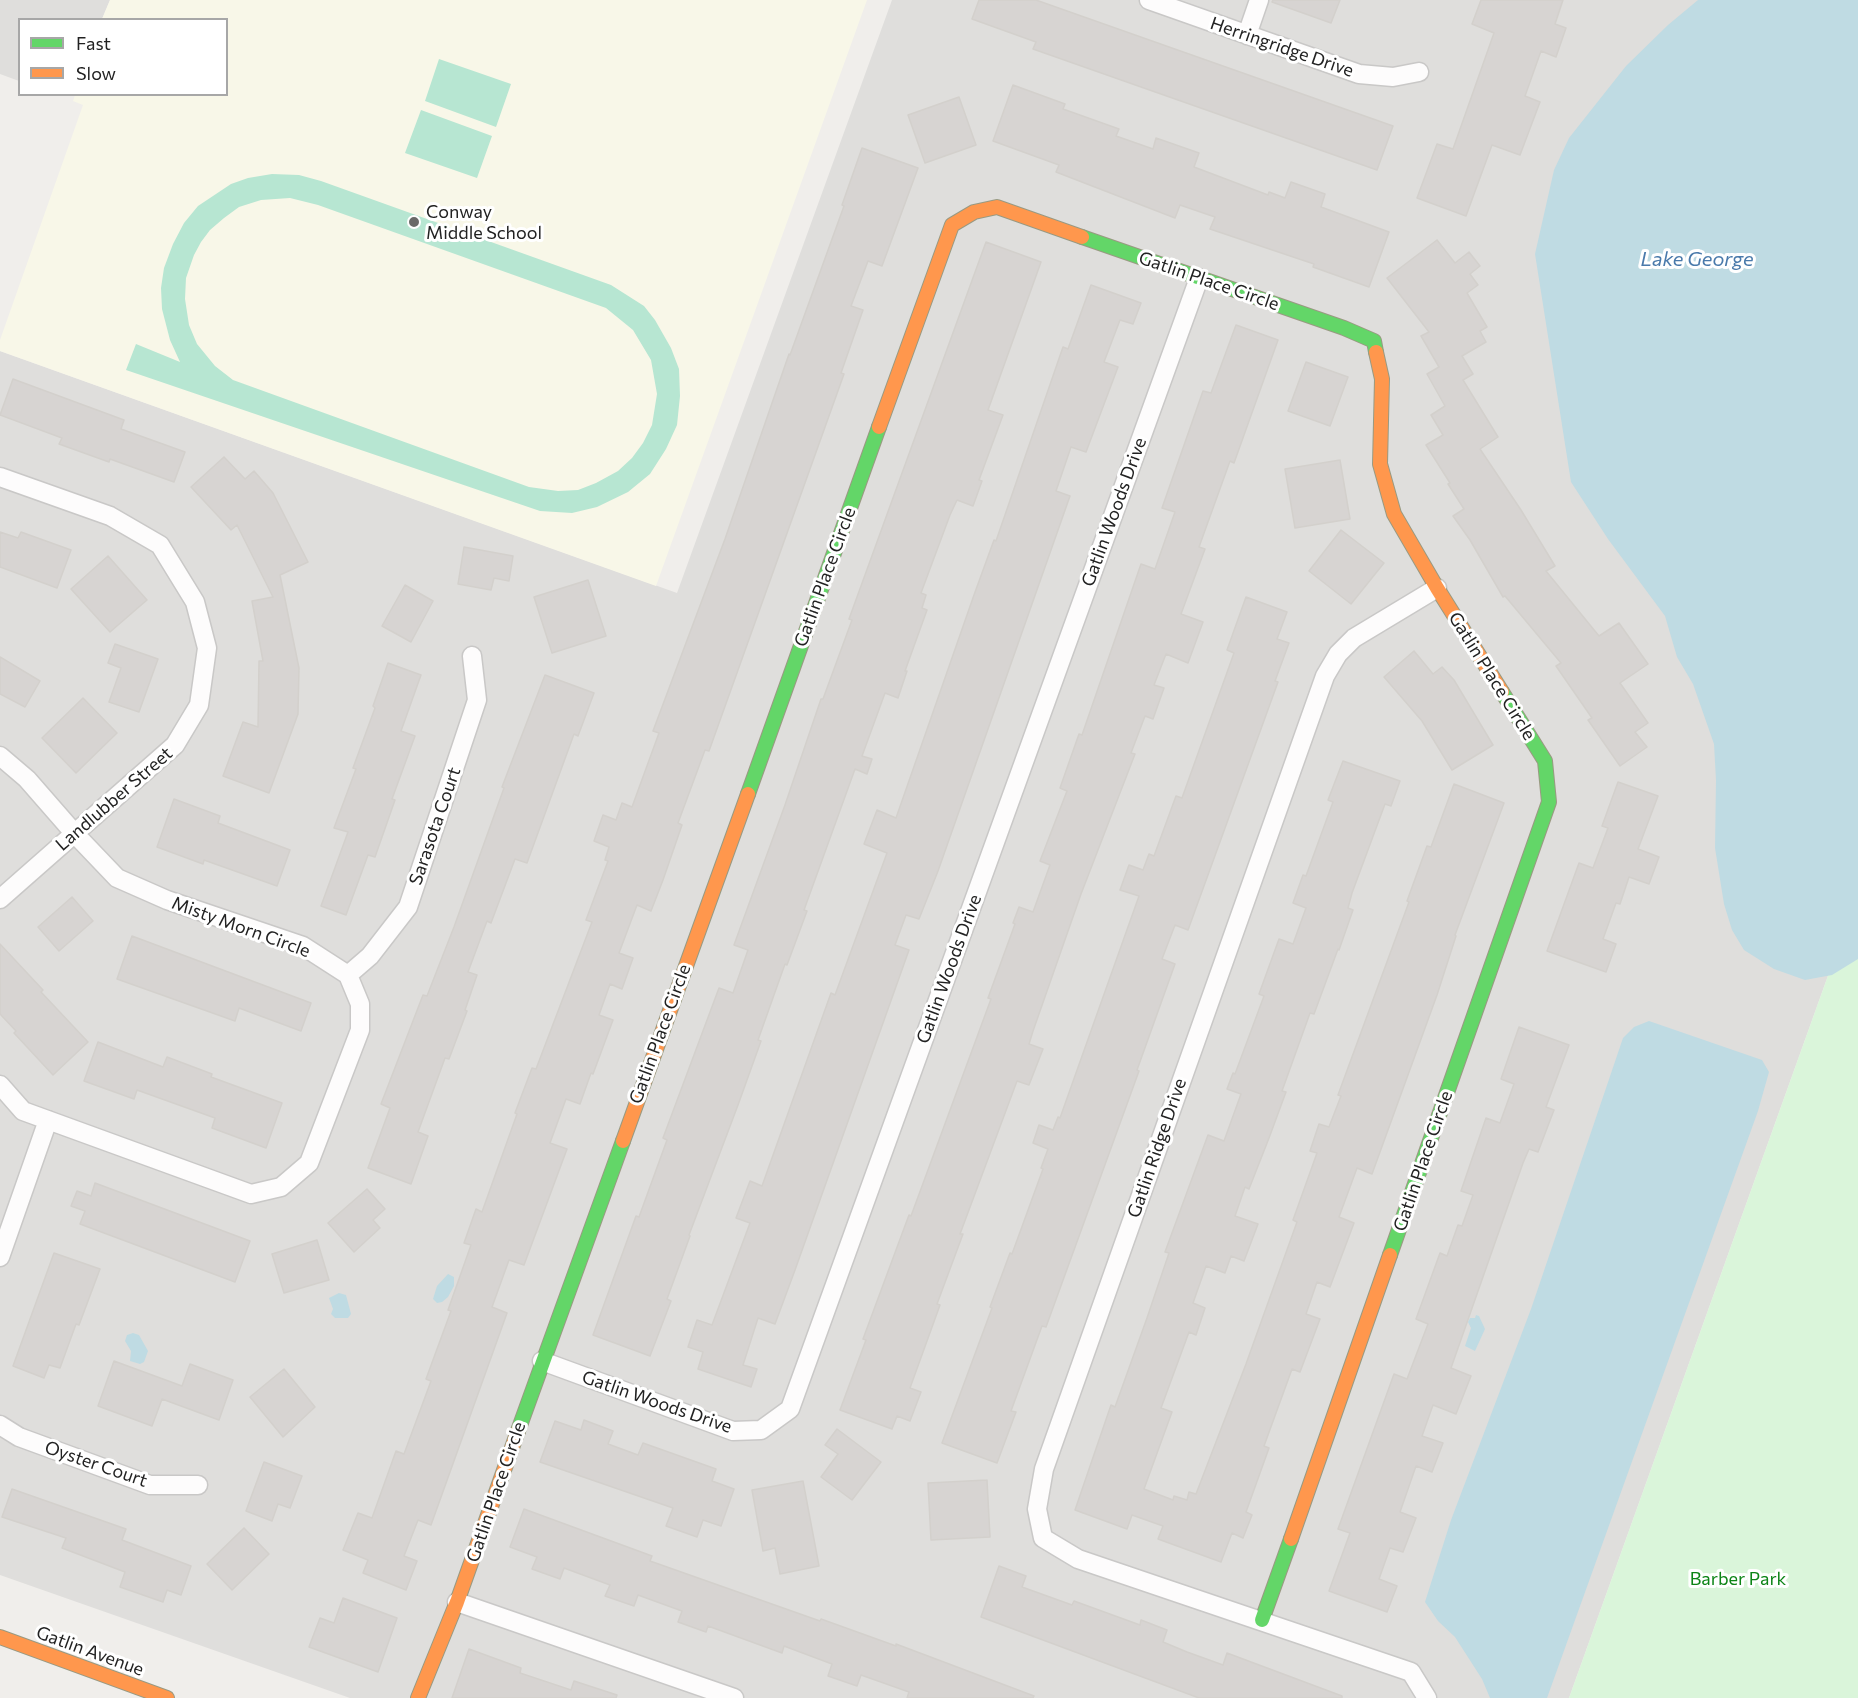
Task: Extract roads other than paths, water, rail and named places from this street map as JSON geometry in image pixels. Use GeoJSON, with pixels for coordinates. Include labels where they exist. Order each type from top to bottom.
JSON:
{"type":"FeatureCollection","features":[{"type":"Feature","properties":{"kind":"street","name":"Herringridge Drive"},"geometry":{"type":"LineString","coordinates":[[1149,0],[1359,74],[1393,77],[1419,72]]}},
{"type":"Feature","properties":{"kind":"street"},"geometry":{"type":"LineString","coordinates":[[1247,35],[1259,0]]}},
{"type":"Feature","properties":{"kind":"street","name":"Gatlin Place Circle"},"geometry":{"type":"LineString","coordinates":[[418,1698],[457,1602],[952,225],[974,212],[997,207],[1344,328],[1374,341],[1382,379],[1380,464],[1394,514],[1437,588],[1545,761],[1549,802],[1262,1620]]}},
{"type":"Feature","properties":{"kind":"street","name":"Gatlin Woods Drive"},"geometry":{"type":"LineString","coordinates":[[542,1361],[733,1431],[761,1430],[790,1409],[1199,278]]}},
{"type":"Feature","properties":{"kind":"street","name":"Landlubber Street"},"geometry":{"type":"LineString","coordinates":[[0,477],[110,516],[160,545],[195,602],[207,648],[199,705],[176,745],[0,899]]}},
{"type":"Feature","properties":{"kind":"street","name":"Gatlin Ridge Drive"},"geometry":{"type":"LineString","coordinates":[[1262,1620],[1078,1559],[1043,1538],[1037,1509],[1044,1469],[1325,676],[1338,654],[1354,638],[1437,588]]}},
{"type":"Feature","properties":{"kind":"street","name":"Sarasota Court"},"geometry":{"type":"LineString","coordinates":[[348,975],[370,956],[408,907],[477,700],[472,656]]}},
{"type":"Feature","properties":{"kind":"street","name":"Misty Morn Circle"},"geometry":{"type":"LineString","coordinates":[[0,756],[27,779],[117,878],[167,900],[303,946],[348,975]]}},
{"type":"Feature","properties":{"kind":"street"},"geometry":{"type":"LineString","coordinates":[[0,1085],[23,1111],[250,1194],[281,1187],[309,1163],[360,1030],[360,1004],[348,975]]}},
{"type":"Feature","properties":{"kind":"street"},"geometry":{"type":"LineString","coordinates":[[0,1257],[48,1120]]}},
{"type":"Feature","properties":{"kind":"street","name":"Oyster Court"},"geometry":{"type":"LineString","coordinates":[[0,1425],[19,1437],[150,1485],[198,1485]]}},
{"type":"Feature","properties":{"kind":"street"},"geometry":{"type":"LineString","coordinates":[[457,1602],[734,1698]]}},
{"type":"Feature","properties":{"kind":"street"},"geometry":{"type":"LineString","coordinates":[[1262,1620],[1411,1672],[1427,1698]]}},
{"type":"Feature","properties":{"kind":"street","name":"Gatlin Avenue"},"geometry":{"type":"LineString","coordinates":[[0,1637],[167,1698]]}},
{"type":"Feature","properties":{"kind":"water","name":"Lake George"},"geometry":{"type":"Polygon","coordinates":[[[1698,0],[1858,0],[1858,959],[1832,975],[1805,980],[1774,969],[1744,950],[1732,930],[1724,904],[1715,848],[1714,744],[1693,684],[1677,657],[1665,616],[1608,539],[1571,482],[1535,254],[1554,170],[1569,138],[1626,66],[1668,25],[1698,0]]]}},
{"type":"Feature","properties":{"kind":"water"},"geometry":{"type":"Polygon","coordinates":[[[1649,1021],[1762,1060],[1769,1072],[1758,1111],[1547,1698],[1490,1698],[1482,1679],[1455,1637],[1438,1621],[1425,1602],[1451,1520],[1531,1309],[1623,1038],[1634,1027],[1649,1021]]]}},
{"type":"Feature","properties":{"kind":"water"},"geometry":{"type":"Polygon","coordinates":[[[448,1274],[454,1277],[454,1286],[448,1297],[437,1303],[433,1299],[437,1286],[448,1274]]]}},
{"type":"Feature","properties":{"kind":"water"},"geometry":{"type":"Polygon","coordinates":[[[339,1293],[346,1295],[351,1314],[348,1318],[335,1318],[331,1314],[333,1309],[329,1298],[339,1293]]]}},
{"type":"Feature","properties":{"kind":"water"},"geometry":{"type":"Polygon","coordinates":[[[1476,1315],[1479,1316],[1485,1329],[1475,1351],[1465,1346],[1471,1328],[1468,1322],[1476,1315]]]}},
{"type":"Feature","properties":{"kind":"water"},"geometry":{"type":"Polygon","coordinates":[[[133,1333],[139,1335],[148,1351],[144,1362],[140,1364],[130,1361],[131,1351],[125,1341],[127,1335],[133,1333]]]}},
{"type":"Feature","properties":{"kind":"place","name":"Conway Middle School"},"geometry":{"type":"Point","coordinates":[414,222]}},
{"type":"Feature","properties":{"kind":"park label","name":"Barber Park"},"geometry":{"type":"Point","coordinates":[1738,1579]}}]}
